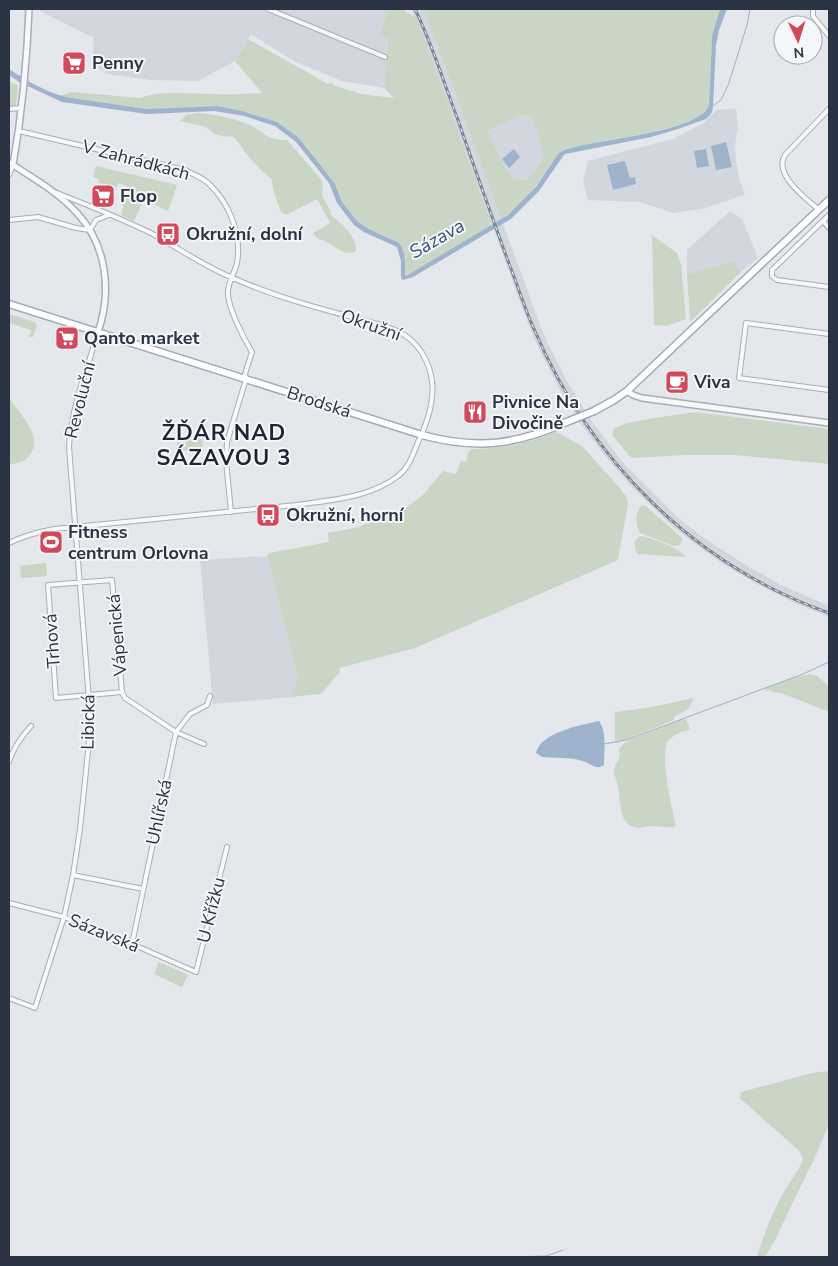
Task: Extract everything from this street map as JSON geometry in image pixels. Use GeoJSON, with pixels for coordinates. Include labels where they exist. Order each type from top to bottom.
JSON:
{"type":"FeatureCollection","features":[{"type":"Feature","properties":{"kind":"main road","name":"Brodská"},"geometry":{"type":"LineString","coordinates":[[9,304],[422,435],[457,443],[491,444],[532,436],[569,422],[594,411],[627,391],[829,200]]}},
{"type":"Feature","properties":{"kind":"street"},"geometry":{"type":"LineString","coordinates":[[9,175],[19,131],[29,9]]}},
{"type":"Feature","properties":{"kind":"street"},"geometry":{"type":"LineString","coordinates":[[268,9],[385,56]]}},
{"type":"Feature","properties":{"kind":"street"},"geometry":{"type":"LineString","coordinates":[[814,9],[813,16],[829,36]]}},
{"type":"Feature","properties":{"kind":"street"},"geometry":{"type":"LineString","coordinates":[[9,109],[21,108]]}},
{"type":"Feature","properties":{"kind":"street"},"geometry":{"type":"LineString","coordinates":[[819,210],[785,177],[782,160],[829,109]]}},
{"type":"Feature","properties":{"kind":"street","name":"V Zahrádkách"},"geometry":{"type":"LineString","coordinates":[[19,131],[185,170],[198,176],[223,200],[231,215],[238,251],[228,290],[229,305],[252,352],[227,442],[226,462],[231,512]]}},
{"type":"Feature","properties":{"kind":"street","name":"Revoluční"},"geometry":{"type":"LineString","coordinates":[[11,163],[55,193],[77,213],[90,230],[99,247],[105,271],[106,301],[101,324],[73,413],[70,429],[69,447],[75,526]]}},
{"type":"Feature","properties":{"kind":"street","name":"Okružní"},"geometry":{"type":"LineString","coordinates":[[9,543],[37,532],[75,526],[314,503],[359,494],[386,484],[405,470],[422,435],[432,398],[432,380],[424,356],[416,344],[394,329],[276,296],[231,278],[150,233],[55,193]]}},
{"type":"Feature","properties":{"kind":"street"},"geometry":{"type":"LineString","coordinates":[[9,220],[38,217],[90,230],[96,220],[109,215]]}},
{"type":"Feature","properties":{"kind":"street"},"geometry":{"type":"LineString","coordinates":[[829,215],[772,270],[772,276],[777,280],[829,288]]}},
{"type":"Feature","properties":{"kind":"street"},"geometry":{"type":"LineString","coordinates":[[822,221],[829,228]]}},
{"type":"Feature","properties":{"kind":"street"},"geometry":{"type":"LineString","coordinates":[[829,334],[746,323],[739,378],[829,390]]}},
{"type":"Feature","properties":{"kind":"street"},"geometry":{"type":"LineString","coordinates":[[627,391],[642,398],[829,423]]}},
{"type":"Feature","properties":{"kind":"street","name":"Libická"},"geometry":{"type":"LineString","coordinates":[[9,998],[35,1008],[64,917],[80,829],[90,732],[90,713],[75,526]]}},
{"type":"Feature","properties":{"kind":"street","name":"Vápenická"},"geometry":{"type":"LineString","coordinates":[[80,582],[112,580],[122,692],[125,698],[176,732],[204,744]]}},
{"type":"Feature","properties":{"kind":"street","name":"Trhová"},"geometry":{"type":"LineString","coordinates":[[80,582],[48,585],[56,698],[89,695]]}},
{"type":"Feature","properties":{"kind":"street","name":"Vápenická"},"geometry":{"type":"LineString","coordinates":[[89,695],[122,692]]}},
{"type":"Feature","properties":{"kind":"street","name":"Uhlířská"},"geometry":{"type":"LineString","coordinates":[[132,944],[176,732],[190,714],[207,705],[210,696]]}},
{"type":"Feature","properties":{"kind":"street"},"geometry":{"type":"LineString","coordinates":[[9,762],[12,752],[31,726]]}},
{"type":"Feature","properties":{"kind":"street","name":"U Křížku"},"geometry":{"type":"LineString","coordinates":[[196,972],[227,847]]}},
{"type":"Feature","properties":{"kind":"street"},"geometry":{"type":"LineString","coordinates":[[73,875],[143,890]]}},
{"type":"Feature","properties":{"kind":"street","name":"Sázavská"},"geometry":{"type":"LineString","coordinates":[[9,903],[64,917],[196,972]]}},
{"type":"Feature","properties":{"kind":"shaded area"},"geometry":{"type":"Polygon","coordinates":[[[40,9],[389,9],[379,33],[388,40],[384,88],[342,81],[294,61],[251,34],[235,61],[198,81],[151,80],[108,74],[92,63],[94,38],[40,11],[40,9]]]}},
{"type":"Feature","properties":{"kind":"shaded area"},"geometry":{"type":"Polygon","coordinates":[[[411,9],[423,9],[540,325],[568,383],[589,417],[625,465],[678,518],[704,538],[744,564],[781,585],[829,606],[829,617],[757,584],[723,564],[671,525],[631,486],[580,423],[559,388],[530,329],[442,86],[411,9]]]}},
{"type":"Feature","properties":{"kind":"shaded area"},"geometry":{"type":"Polygon","coordinates":[[[736,108],[738,127],[735,145],[736,161],[739,179],[745,194],[706,208],[673,213],[640,202],[588,200],[583,181],[588,161],[673,139],[702,124],[717,110],[736,108]]]}},
{"type":"Feature","properties":{"kind":"shaded area"},"geometry":{"type":"Polygon","coordinates":[[[530,115],[543,146],[543,159],[527,180],[514,180],[501,161],[488,131],[520,116],[530,115]]]}},
{"type":"Feature","properties":{"kind":"shaded area"},"geometry":{"type":"Polygon","coordinates":[[[730,211],[742,219],[758,258],[741,272],[733,261],[687,274],[687,250],[730,211]]]}},
{"type":"Feature","properties":{"kind":"shaded area"},"geometry":{"type":"Polygon","coordinates":[[[267,556],[298,681],[290,697],[213,704],[200,560],[267,556]]]}},
{"type":"Feature","properties":{"kind":"green space"},"geometry":{"type":"Polygon","coordinates":[[[389,9],[402,9],[416,18],[491,222],[490,226],[406,276],[403,249],[399,243],[358,222],[342,202],[335,184],[298,137],[277,122],[242,111],[217,106],[146,109],[60,96],[71,92],[140,98],[166,93],[262,93],[235,61],[248,39],[328,84],[332,83],[333,85],[361,94],[394,98],[384,88],[388,40],[379,34],[389,9]]]}},
{"type":"Feature","properties":{"kind":"green space"},"geometry":{"type":"Polygon","coordinates":[[[423,9],[720,9],[712,36],[709,106],[700,115],[684,123],[664,129],[562,151],[526,198],[501,219],[423,9]],[[530,115],[520,116],[488,131],[501,161],[514,180],[527,180],[543,159],[541,142],[530,115]]]}},
{"type":"Feature","properties":{"kind":"green space"},"geometry":{"type":"Polygon","coordinates":[[[9,81],[18,86],[16,107],[9,108],[9,81]]]}},
{"type":"Feature","properties":{"kind":"green space"},"geometry":{"type":"Polygon","coordinates":[[[197,113],[236,120],[252,126],[271,138],[287,140],[320,178],[323,185],[322,195],[331,212],[330,214],[351,235],[356,245],[356,250],[345,253],[318,239],[313,233],[330,223],[317,199],[286,215],[281,212],[273,189],[272,179],[256,165],[234,137],[215,134],[206,127],[180,121],[186,115],[197,113]]]}},
{"type":"Feature","properties":{"kind":"green space"},"geometry":{"type":"Polygon","coordinates":[[[96,166],[177,185],[168,211],[144,199],[134,221],[121,215],[127,186],[118,183],[117,187],[98,183],[99,179],[93,177],[96,166]]]}},
{"type":"Feature","properties":{"kind":"green space"},"geometry":{"type":"Polygon","coordinates":[[[652,235],[677,253],[681,264],[686,319],[667,326],[654,325],[652,235]]]}},
{"type":"Feature","properties":{"kind":"green space"},"geometry":{"type":"Polygon","coordinates":[[[734,261],[741,272],[690,322],[687,274],[734,261]]]}},
{"type":"Feature","properties":{"kind":"green space"},"geometry":{"type":"Polygon","coordinates":[[[9,314],[35,322],[37,326],[33,337],[29,337],[31,330],[9,323],[9,314]]]}},
{"type":"Feature","properties":{"kind":"green space"},"geometry":{"type":"Polygon","coordinates":[[[9,398],[24,418],[34,440],[34,448],[30,455],[15,464],[9,464],[9,398]]]}},
{"type":"Feature","properties":{"kind":"green space"},"geometry":{"type":"Polygon","coordinates":[[[695,412],[829,429],[829,464],[735,455],[631,458],[612,435],[615,428],[624,424],[695,412]]]}},
{"type":"Feature","properties":{"kind":"green space"},"geometry":{"type":"Polygon","coordinates":[[[556,432],[582,446],[627,498],[628,503],[618,560],[415,648],[339,668],[340,672],[321,694],[290,697],[298,680],[267,556],[269,553],[329,542],[328,533],[359,527],[407,507],[423,495],[443,471],[456,474],[461,461],[466,462],[471,449],[514,445],[556,432]]]}},
{"type":"Feature","properties":{"kind":"green space"},"geometry":{"type":"Polygon","coordinates":[[[202,436],[203,449],[177,450],[177,438],[202,436]]]}},
{"type":"Feature","properties":{"kind":"green space"},"geometry":{"type":"Polygon","coordinates":[[[642,505],[646,506],[682,538],[680,545],[674,546],[640,533],[636,518],[642,505]]]}},
{"type":"Feature","properties":{"kind":"green space"},"geometry":{"type":"Polygon","coordinates":[[[642,536],[671,547],[686,557],[638,554],[635,549],[635,541],[642,536]]]}},
{"type":"Feature","properties":{"kind":"green space"},"geometry":{"type":"Polygon","coordinates":[[[46,563],[47,576],[21,578],[20,566],[46,563]]]}},
{"type":"Feature","properties":{"kind":"green space"},"geometry":{"type":"Polygon","coordinates":[[[810,674],[817,676],[829,686],[829,712],[781,693],[772,692],[771,690],[765,691],[766,688],[777,683],[810,674]]]}},
{"type":"Feature","properties":{"kind":"green space"},"geometry":{"type":"Polygon","coordinates":[[[694,698],[688,709],[674,717],[674,720],[617,743],[615,742],[615,712],[647,708],[694,698]]]}},
{"type":"Feature","properties":{"kind":"green space"},"geometry":{"type":"Polygon","coordinates":[[[683,719],[689,725],[689,730],[683,731],[668,741],[665,757],[667,782],[676,826],[639,828],[629,825],[625,821],[621,810],[618,786],[614,773],[619,757],[619,749],[631,739],[683,719]]]}},
{"type":"Feature","properties":{"kind":"green space"},"geometry":{"type":"Polygon","coordinates":[[[159,962],[188,975],[182,987],[154,974],[159,962]]]}},
{"type":"Feature","properties":{"kind":"green space"},"geometry":{"type":"Polygon","coordinates":[[[829,1071],[829,1124],[775,1240],[765,1257],[757,1257],[773,1213],[803,1159],[797,1149],[740,1099],[741,1092],[812,1073],[829,1071]]]}},
{"type":"Feature","properties":{"kind":"water"},"geometry":{"type":"Polygon","coordinates":[[[720,9],[727,9],[719,30],[716,45],[713,108],[711,114],[706,119],[651,137],[565,154],[539,191],[511,219],[413,277],[403,280],[401,278],[401,261],[397,247],[364,232],[354,225],[337,203],[329,183],[296,142],[275,126],[244,116],[214,111],[147,114],[62,102],[19,82],[9,75],[9,69],[43,89],[66,97],[146,109],[217,106],[242,111],[277,122],[298,137],[335,184],[342,202],[358,222],[399,243],[404,254],[406,276],[508,215],[536,187],[562,151],[664,129],[684,123],[700,115],[709,106],[712,36],[720,9]]]}},
{"type":"Feature","properties":{"kind":"water"},"geometry":{"type":"Polygon","coordinates":[[[726,142],[732,167],[716,170],[711,146],[726,142]]]}},
{"type":"Feature","properties":{"kind":"water"},"geometry":{"type":"Polygon","coordinates":[[[514,149],[520,157],[509,168],[502,159],[514,149]]]}},
{"type":"Feature","properties":{"kind":"water"},"geometry":{"type":"Polygon","coordinates":[[[706,149],[709,166],[697,168],[694,151],[706,149]]]}},
{"type":"Feature","properties":{"kind":"water"},"geometry":{"type":"Polygon","coordinates":[[[625,161],[630,178],[635,177],[636,184],[613,190],[607,165],[625,161]]]}},
{"type":"Feature","properties":{"kind":"water"},"geometry":{"type":"Polygon","coordinates":[[[599,721],[602,725],[604,742],[604,765],[601,767],[573,759],[542,757],[536,753],[539,746],[553,735],[572,727],[599,721]]]}},
{"type":"Feature","properties":{"kind":"waterway"},"geometry":{"type":"LineString","coordinates":[[714,105],[721,100],[729,83],[750,9]]}},
{"type":"Feature","properties":{"kind":"waterway"},"geometry":{"type":"LineString","coordinates":[[604,744],[626,740],[803,674],[829,662]]}},
{"type":"Feature","properties":{"kind":"waterway"},"geometry":{"type":"LineString","coordinates":[[510,1257],[546,1256],[563,1250]]}},
{"type":"Feature","properties":{"kind":"railway"},"geometry":{"type":"LineString","coordinates":[[415,9],[438,64],[530,321],[557,377],[585,422],[616,464],[652,502],[691,537],[734,567],[780,592],[829,613]]}},
{"type":"Feature","properties":{"kind":"place","name":"Penny"},"geometry":{"type":"Point","coordinates":[74,63]}},
{"type":"Feature","properties":{"kind":"place","name":"Flop"},"geometry":{"type":"Point","coordinates":[103,196]}},
{"type":"Feature","properties":{"kind":"place","name":"Okružní, dolní"},"geometry":{"type":"Point","coordinates":[168,234]}},
{"type":"Feature","properties":{"kind":"place","name":"Qanto market"},"geometry":{"type":"Point","coordinates":[67,338]}},
{"type":"Feature","properties":{"kind":"place","name":"Viva"},"geometry":{"type":"Point","coordinates":[677,382]}},
{"type":"Feature","properties":{"kind":"place","name":"Pivnice Na Divočině"},"geometry":{"type":"Point","coordinates":[475,412]}},
{"type":"Feature","properties":{"kind":"place","name":"Okružní, horní"},"geometry":{"type":"Point","coordinates":[268,515]}},
{"type":"Feature","properties":{"kind":"place","name":"Fitness centrum Orlovna"},"geometry":{"type":"Point","coordinates":[51,542]}},
{"type":"Feature","properties":{"kind":"district","name":"ŽĎÁR NAD SÁZAVOU 3"},"geometry":{"type":"Point","coordinates":[224,446]}},
{"type":"Feature","properties":{"kind":"water label","name":"Sázava"},"geometry":{"type":"Point","coordinates":[437,239]}}]}
